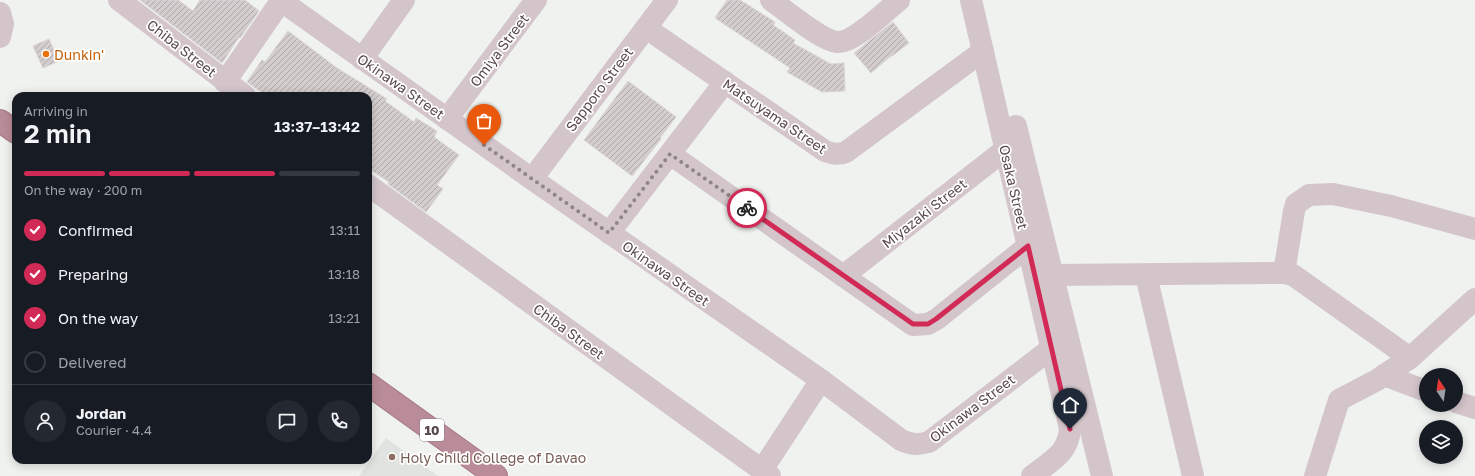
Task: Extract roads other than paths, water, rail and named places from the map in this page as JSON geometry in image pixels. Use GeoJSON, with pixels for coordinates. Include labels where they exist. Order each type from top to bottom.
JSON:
{"type":"FeatureCollection","features":[{"type":"Feature","properties":{"kind":"highway","name":"10"},"geometry":{"type":"LineString","coordinates":[[372,387],[496,476]]}},
{"type":"Feature","properties":{"kind":"street","name":"Chiba Street"},"geometry":{"type":"LineString","coordinates":[[119,0],[239,92]]}},
{"type":"Feature","properties":{"kind":"street"},"geometry":{"type":"LineString","coordinates":[[225,82],[281,0]]}},
{"type":"Feature","properties":{"kind":"street","name":"Okinawa Street"},"geometry":{"type":"LineString","coordinates":[[281,0],[532,179],[821,380],[901,440],[911,444],[929,442],[1052,348]]}},
{"type":"Feature","properties":{"kind":"street"},"geometry":{"type":"LineString","coordinates":[[362,59],[404,0]]}},
{"type":"Feature","properties":{"kind":"street","name":"Omiya Street"},"geometry":{"type":"LineString","coordinates":[[447,119],[536,0]]}},
{"type":"Feature","properties":{"kind":"street","name":"Sapporo Street"},"geometry":{"type":"LineString","coordinates":[[532,179],[667,0]]}},
{"type":"Feature","properties":{"kind":"street"},"geometry":{"type":"LineString","coordinates":[[771,0],[822,36],[831,41],[839,42],[857,35],[899,0]]}},
{"type":"Feature","properties":{"kind":"street","name":"Osaka Street"},"geometry":{"type":"LineString","coordinates":[[971,0],[1068,414],[1070,429],[1069,440],[1065,448],[1032,476]]}},
{"type":"Feature","properties":{"kind":"street"},"geometry":{"type":"LineString","coordinates":[[985,0],[1102,476]]}},
{"type":"Feature","properties":{"kind":"street"},"geometry":{"type":"LineString","coordinates":[[0,8],[3,24],[0,37]]}},
{"type":"Feature","properties":{"kind":"street","name":"Matsuyama Street"},"geometry":{"type":"LineString","coordinates":[[646,28],[825,151],[839,155],[846,152],[983,51]]}},
{"type":"Feature","properties":{"kind":"street"},"geometry":{"type":"LineString","coordinates":[[609,233],[725,82]]}},
{"type":"Feature","properties":{"kind":"street","name":"Miyazaki Street"},"geometry":{"type":"LineString","coordinates":[[843,276],[1006,149]]}},
{"type":"Feature","properties":{"kind":"street"},"geometry":{"type":"LineString","coordinates":[[670,154],[913,324],[928,324],[936,319],[1028,246]]}},
{"type":"Feature","properties":{"kind":"street","name":"Chiba Street"},"geometry":{"type":"LineString","coordinates":[[372,188],[766,473]]}},
{"type":"Feature","properties":{"kind":"street"},"geometry":{"type":"LineString","coordinates":[[1284,273],[1296,204],[1309,195],[1333,194],[1384,204],[1475,229]]}},
{"type":"Feature","properties":{"kind":"street"},"geometry":{"type":"LineString","coordinates":[[1052,275],[1284,273],[1293,275],[1410,358]]}},
{"type":"Feature","properties":{"kind":"street"},"geometry":{"type":"LineString","coordinates":[[1146,275],[1192,476]]}},
{"type":"Feature","properties":{"kind":"street"},"geometry":{"type":"LineString","coordinates":[[1314,476],[1339,400],[1384,375],[1410,358],[1475,299]]}},
{"type":"Feature","properties":{"kind":"street"},"geometry":{"type":"LineString","coordinates":[[1384,375],[1419,388]]}},
{"type":"Feature","properties":{"kind":"street"},"geometry":{"type":"LineString","coordinates":[[766,473],[821,380]]}},
{"type":"Feature","properties":{"kind":"street"},"geometry":{"type":"LineString","coordinates":[[1463,404],[1475,408]]}},
{"type":"Feature","properties":{"kind":"place","name":"Dunkin'"},"geometry":{"type":"Point","coordinates":[46,54]}},
{"type":"Feature","properties":{"kind":"place","name":"Holy Child College of Davao"},"geometry":{"type":"Point","coordinates":[392,457]}}]}
